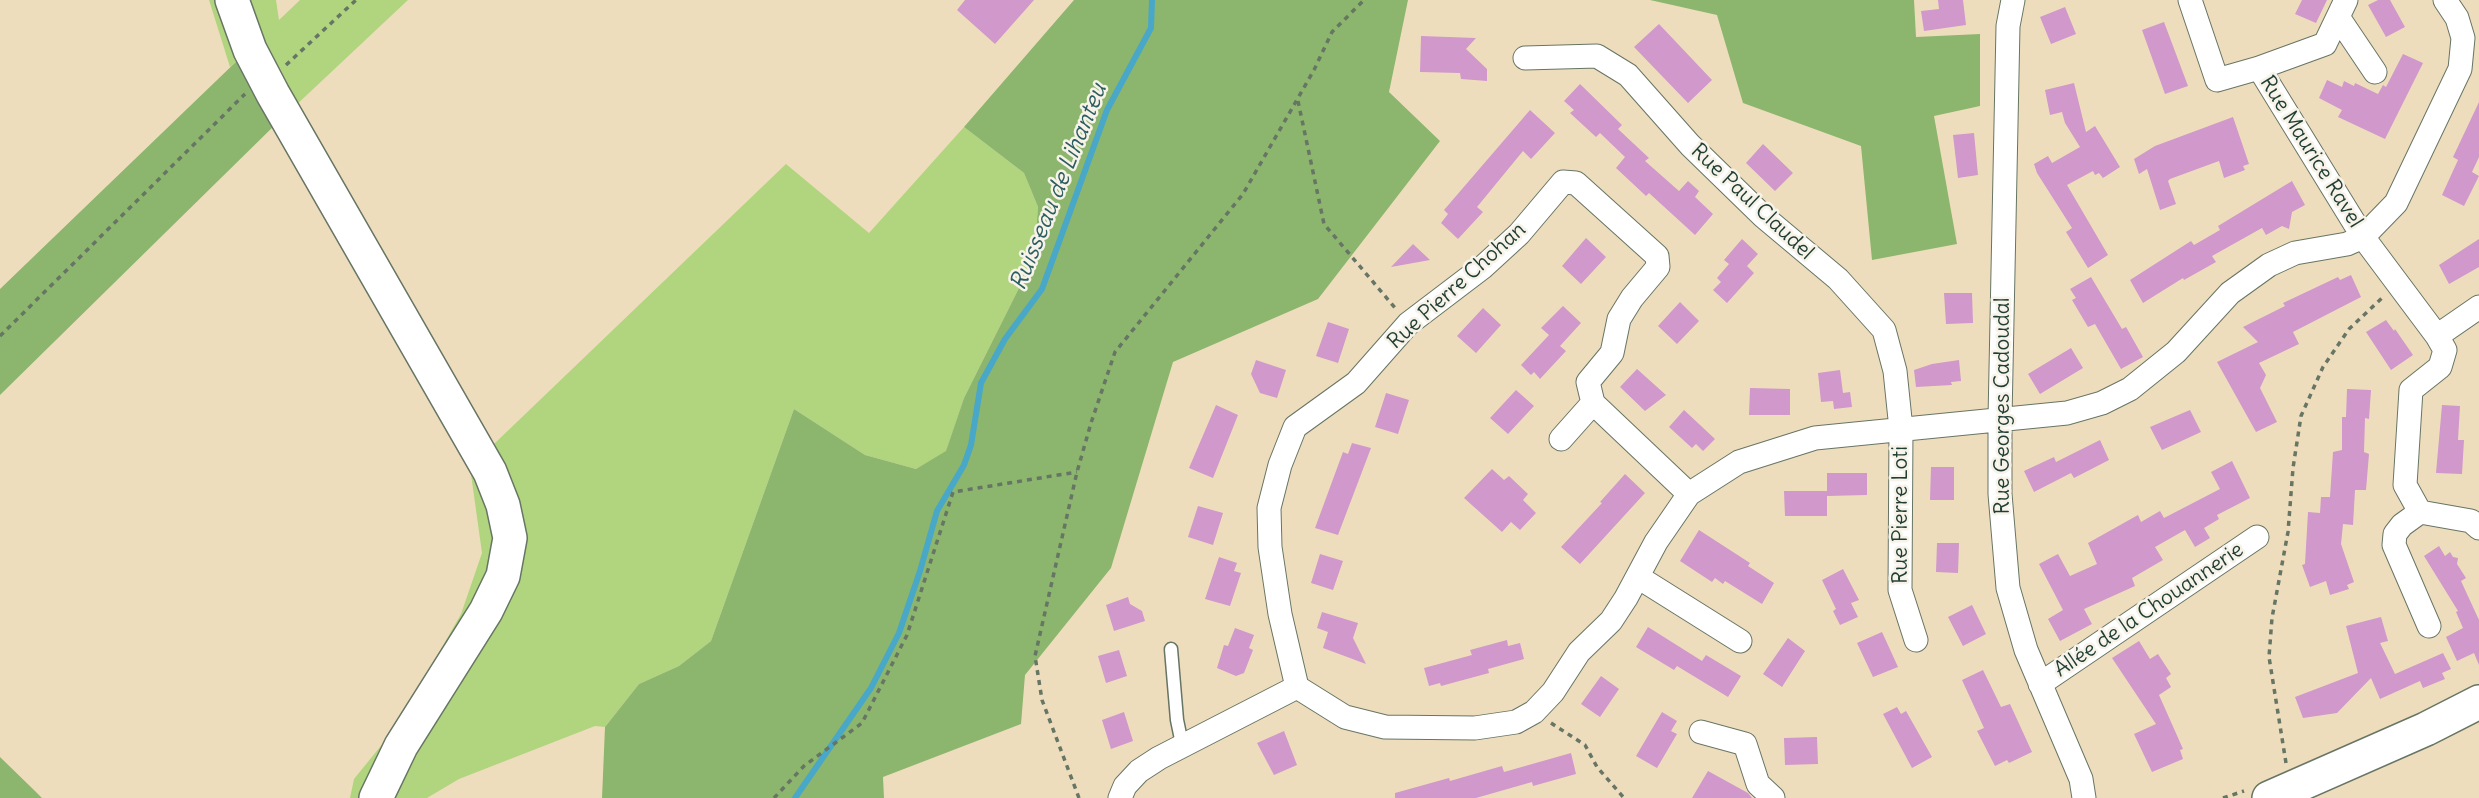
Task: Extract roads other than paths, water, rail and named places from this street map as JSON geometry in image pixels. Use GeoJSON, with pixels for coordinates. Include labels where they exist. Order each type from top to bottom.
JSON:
{"type":"FeatureCollection","features":[{"type":"Feature","properties":{"kind":"main road"},"geometry":{"type":"LineString","coordinates":[[232,0],[250,50],[265,79],[490,472],[503,505],[510,538],[503,576],[486,611],[401,746],[376,798]]}},
{"type":"Feature","properties":{"kind":"main road"},"geometry":{"type":"LineString","coordinates":[[2278,785],[2426,729],[2479,702]]}},
{"type":"Feature","properties":{"kind":"street","name":"Rue Georges Cadoudal"},"geometry":{"type":"LineString","coordinates":[[2013,0],[2008,26],[2000,418],[2000,494],[2008,588],[2026,650],[2081,779],[2084,798]]}},
{"type":"Feature","properties":{"kind":"street","name":"Rue Maurice Ravel"},"geometry":{"type":"LineString","coordinates":[[2190,0],[2217,80],[2259,68],[2363,237],[2437,336]]}},
{"type":"Feature","properties":{"kind":"street"},"geometry":{"type":"LineString","coordinates":[[2259,68],[2325,44],[2342,8]]}},
{"type":"Feature","properties":{"kind":"street"},"geometry":{"type":"LineString","coordinates":[[2342,8],[2375,72]]}},
{"type":"Feature","properties":{"kind":"street"},"geometry":{"type":"LineString","coordinates":[[2451,9],[2479,24]]}},
{"type":"Feature","properties":{"kind":"street"},"geometry":{"type":"LineString","coordinates":[[1120,798],[1125,786],[1139,771],[1182,744],[1297,687],[1345,717],[1385,727],[1475,728],[1516,722],[1534,712],[1553,692],[1579,652],[1611,621],[1656,542],[1689,494],[1739,462],[1815,438],[2067,413],[2102,403],[2130,390],[2176,352],[2230,293],[2269,265],[2295,253],[2347,244],[2363,237],[2396,203],[2460,69],[2462,38],[2451,9]]}},
{"type":"Feature","properties":{"kind":"street","name":"Rue Paul Claudel"},"geometry":{"type":"LineString","coordinates":[[1525,58],[1597,56],[1628,75],[1689,145],[1764,217],[1838,279],[1884,330],[1895,371],[1901,429]]}},
{"type":"Feature","properties":{"kind":"street","name":"Rue Pierre Chohan"},"geometry":{"type":"LineString","coordinates":[[1297,687],[1280,614],[1270,547],[1269,508],[1280,465],[1295,427],[1356,383],[1408,324],[1519,234],[1563,182],[1576,183],[1657,256],[1658,267],[1619,319],[1612,353],[1588,382],[1593,402]]}},
{"type":"Feature","properties":{"kind":"street"},"geometry":{"type":"LineString","coordinates":[[2420,512],[2405,485],[2411,390],[2440,367],[2445,350],[2437,336],[2479,307]]}},
{"type":"Feature","properties":{"kind":"street"},"geometry":{"type":"LineString","coordinates":[[1561,439],[1593,402],[1689,494]]}},
{"type":"Feature","properties":{"kind":"street","name":"Rue Pierre Loti"},"geometry":{"type":"LineString","coordinates":[[1901,429],[1900,590],[1916,640]]}},
{"type":"Feature","properties":{"kind":"street"},"geometry":{"type":"LineString","coordinates":[[2429,626],[2394,545],[2395,534],[2402,525],[2420,512],[2471,521],[2479,528]]}},
{"type":"Feature","properties":{"kind":"street","name":"Allée de la Chouannerie"},"geometry":{"type":"LineString","coordinates":[[2040,684],[2257,537]]}},
{"type":"Feature","properties":{"kind":"street"},"geometry":{"type":"LineString","coordinates":[[1638,577],[1741,641]]}},
{"type":"Feature","properties":{"kind":"street"},"geometry":{"type":"LineString","coordinates":[[1700,732],[1745,744],[1758,784],[1773,798]]}},
{"type":"Feature","properties":{"kind":"lane"},"geometry":{"type":"LineString","coordinates":[[1171,649],[1177,720],[1182,744]]}},
{"type":"Feature","properties":{"kind":"waterway","name":"Ruisseau de Lihanteu"},"geometry":{"type":"LineString","coordinates":[[795,798],[871,688],[899,633],[937,511],[964,465],[971,445],[981,383],[1005,339],[1042,289],[1107,110],[1151,28],[1152,0]]}}]}
